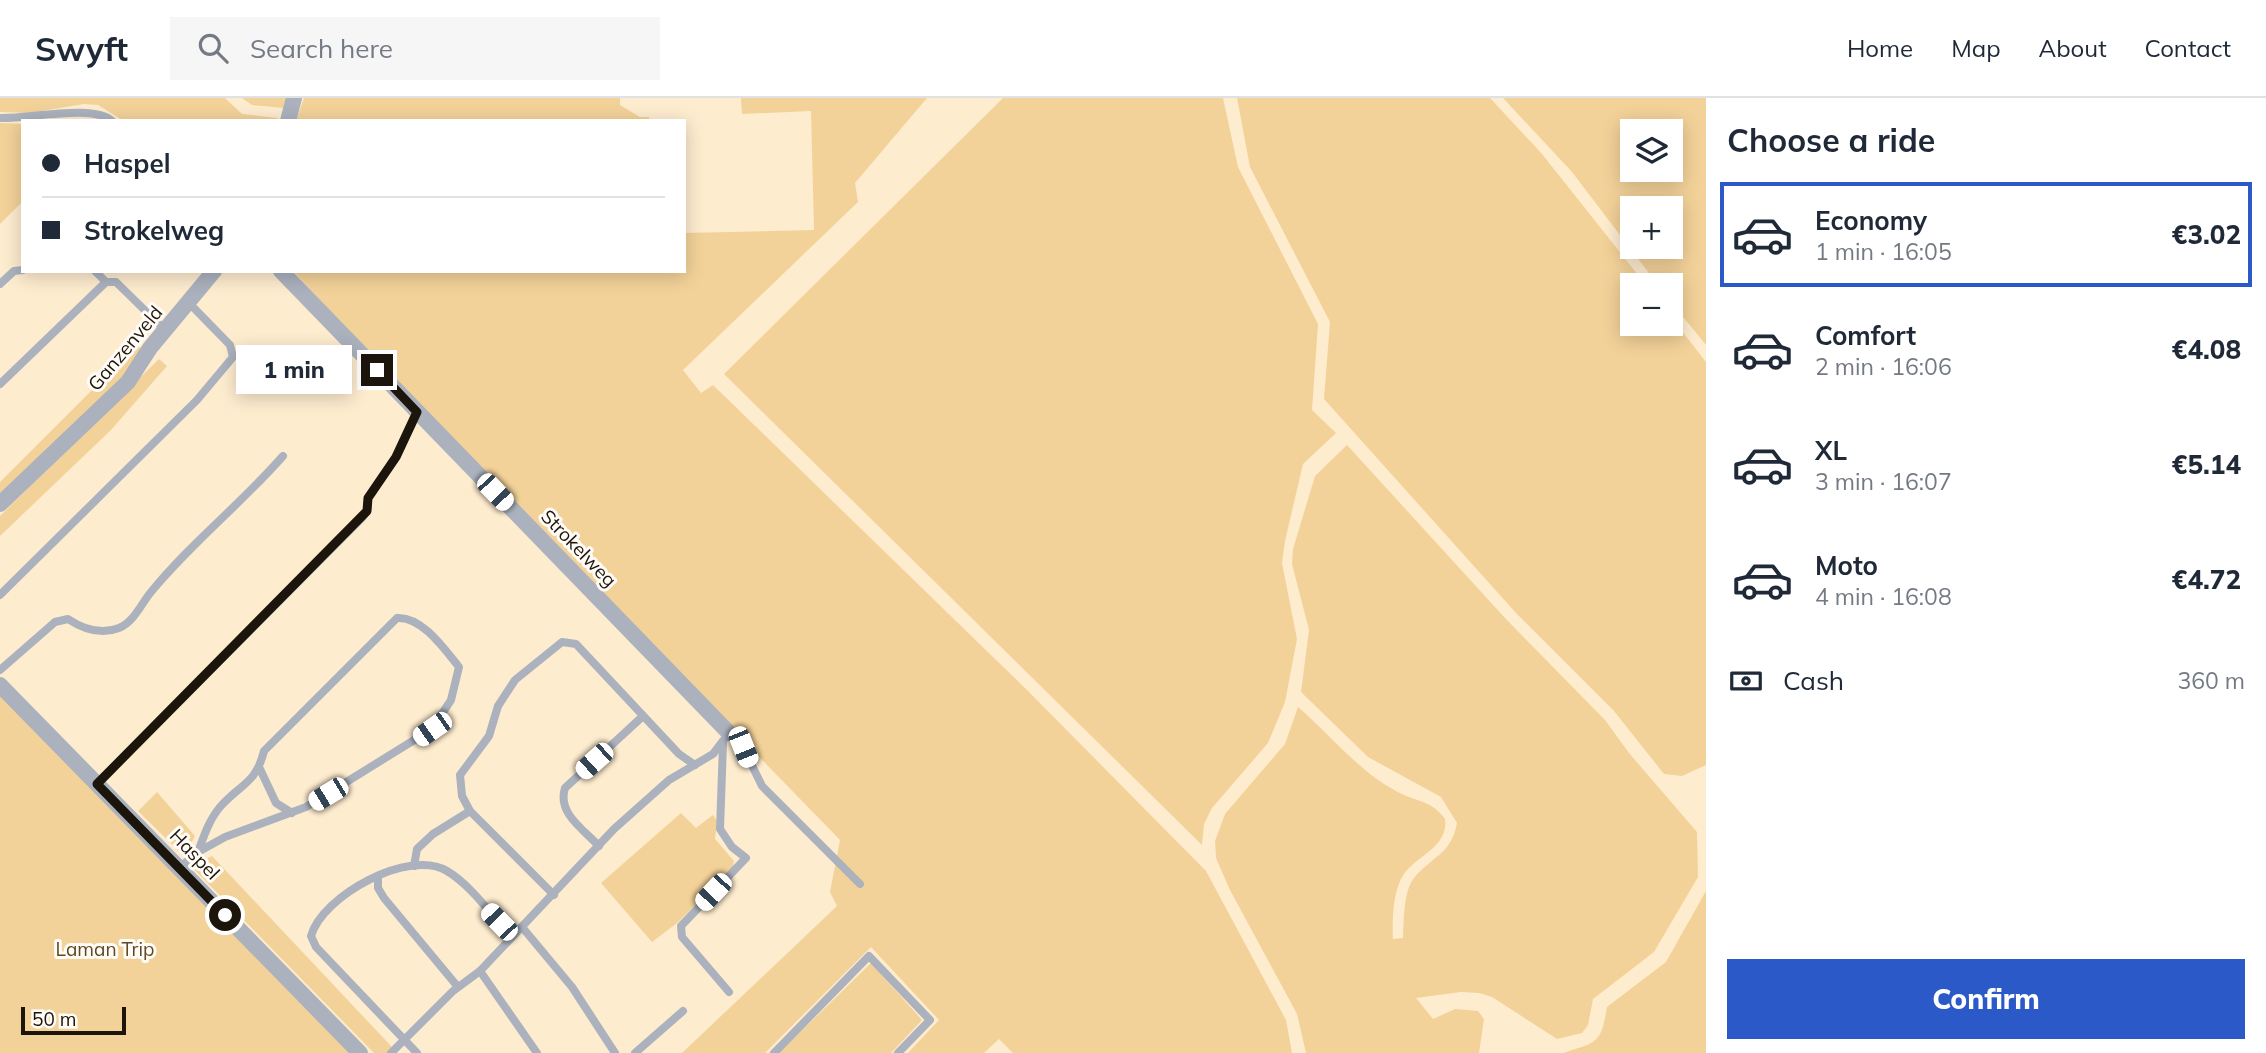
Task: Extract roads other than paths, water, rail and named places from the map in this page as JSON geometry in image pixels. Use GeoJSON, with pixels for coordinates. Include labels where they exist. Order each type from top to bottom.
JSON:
{"type":"FeatureCollection","features":[{"type":"Feature","properties":{"kind":"street"},"geometry":{"type":"LineString","coordinates":[[289,119],[295,98]]}},
{"type":"Feature","properties":{"kind":"street","name":"Ganzenveld"},"geometry":{"type":"LineString","coordinates":[[0,504],[128,382],[150,348],[167,332],[212,273]]}},
{"type":"Feature","properties":{"kind":"street","name":"Strokelweg"},"geometry":{"type":"LineString","coordinates":[[283,273],[726,739]]}},
{"type":"Feature","properties":{"kind":"street","name":"Haspel"},"geometry":{"type":"LineString","coordinates":[[0,685],[360,1053]]}},
{"type":"Feature","properties":{"kind":"lane"},"geometry":{"type":"LineString","coordinates":[[0,118],[28,118],[88,111],[107,119]]}},
{"type":"Feature","properties":{"kind":"lane"},"geometry":{"type":"LineString","coordinates":[[0,284],[13,271],[21,270]]}},
{"type":"Feature","properties":{"kind":"lane"},"geometry":{"type":"LineString","coordinates":[[97,273],[106,282]]}},
{"type":"Feature","properties":{"kind":"lane"},"geometry":{"type":"LineString","coordinates":[[0,384],[106,282],[116,282],[167,332]]}},
{"type":"Feature","properties":{"kind":"lane"},"geometry":{"type":"LineString","coordinates":[[0,595],[188,410],[233,357],[230,345],[189,303]]}},
{"type":"Feature","properties":{"kind":"lane"},"geometry":{"type":"LineString","coordinates":[[97,784],[362,518],[367,511],[368,498],[396,457],[417,412]]}},
{"type":"Feature","properties":{"kind":"lane"},"geometry":{"type":"LineString","coordinates":[[0,670],[55,622],[68,619],[79,627],[106,631],[120,628],[131,620],[150,593],[184,556],[283,456]]}},
{"type":"Feature","properties":{"kind":"lane"},"geometry":{"type":"LineString","coordinates":[[179,868],[198,852],[225,837],[292,813],[403,750],[432,729],[451,700],[458,667],[424,629],[405,617],[397,618],[264,751],[260,769],[248,785],[221,806],[208,826],[198,852]]}},
{"type":"Feature","properties":{"kind":"lane"},"geometry":{"type":"LineString","coordinates":[[554,895],[470,811],[461,796],[460,775],[489,736],[498,706],[515,680],[562,642],[576,644],[679,754],[695,765]]}},
{"type":"Feature","properties":{"kind":"lane"},"geometry":{"type":"LineString","coordinates":[[599,846],[565,811],[561,799],[565,788],[643,716]]}},
{"type":"Feature","properties":{"kind":"lane"},"geometry":{"type":"LineString","coordinates":[[391,1053],[458,987],[480,971],[599,846],[669,780],[695,765],[726,739]]}},
{"type":"Feature","properties":{"kind":"lane"},"geometry":{"type":"LineString","coordinates":[[726,739],[743,747],[762,786],[859,884]]}},
{"type":"Feature","properties":{"kind":"lane"},"geometry":{"type":"LineString","coordinates":[[726,739],[720,829],[732,847],[746,858],[681,926],[682,937],[729,992]]}},
{"type":"Feature","properties":{"kind":"lane"},"geometry":{"type":"LineString","coordinates":[[260,769],[276,803],[292,813]]}},
{"type":"Feature","properties":{"kind":"lane"},"geometry":{"type":"LineString","coordinates":[[414,866],[417,849],[433,834],[470,811]]}},
{"type":"Feature","properties":{"kind":"lane"},"geometry":{"type":"LineString","coordinates":[[417,1053],[316,947],[311,936],[314,926],[328,908],[358,886],[378,876],[414,866],[444,869],[459,880],[512,936]]}},
{"type":"Feature","properties":{"kind":"lane"},"geometry":{"type":"LineString","coordinates":[[378,876],[378,888],[384,898],[458,987]]}},
{"type":"Feature","properties":{"kind":"lane"},"geometry":{"type":"LineString","coordinates":[[523,927],[572,987],[615,1053]]}},
{"type":"Feature","properties":{"kind":"lane"},"geometry":{"type":"LineString","coordinates":[[774,1053],[869,956],[930,1020],[898,1053]]}},
{"type":"Feature","properties":{"kind":"lane"},"geometry":{"type":"LineString","coordinates":[[480,971],[537,1053]]}},
{"type":"Feature","properties":{"kind":"lane"},"geometry":{"type":"LineString","coordinates":[[635,1053],[683,1011]]}},
{"type":"Feature","properties":{"kind":"park label","name":"Laman Trip"},"geometry":{"type":"Point","coordinates":[105,949]}}]}
